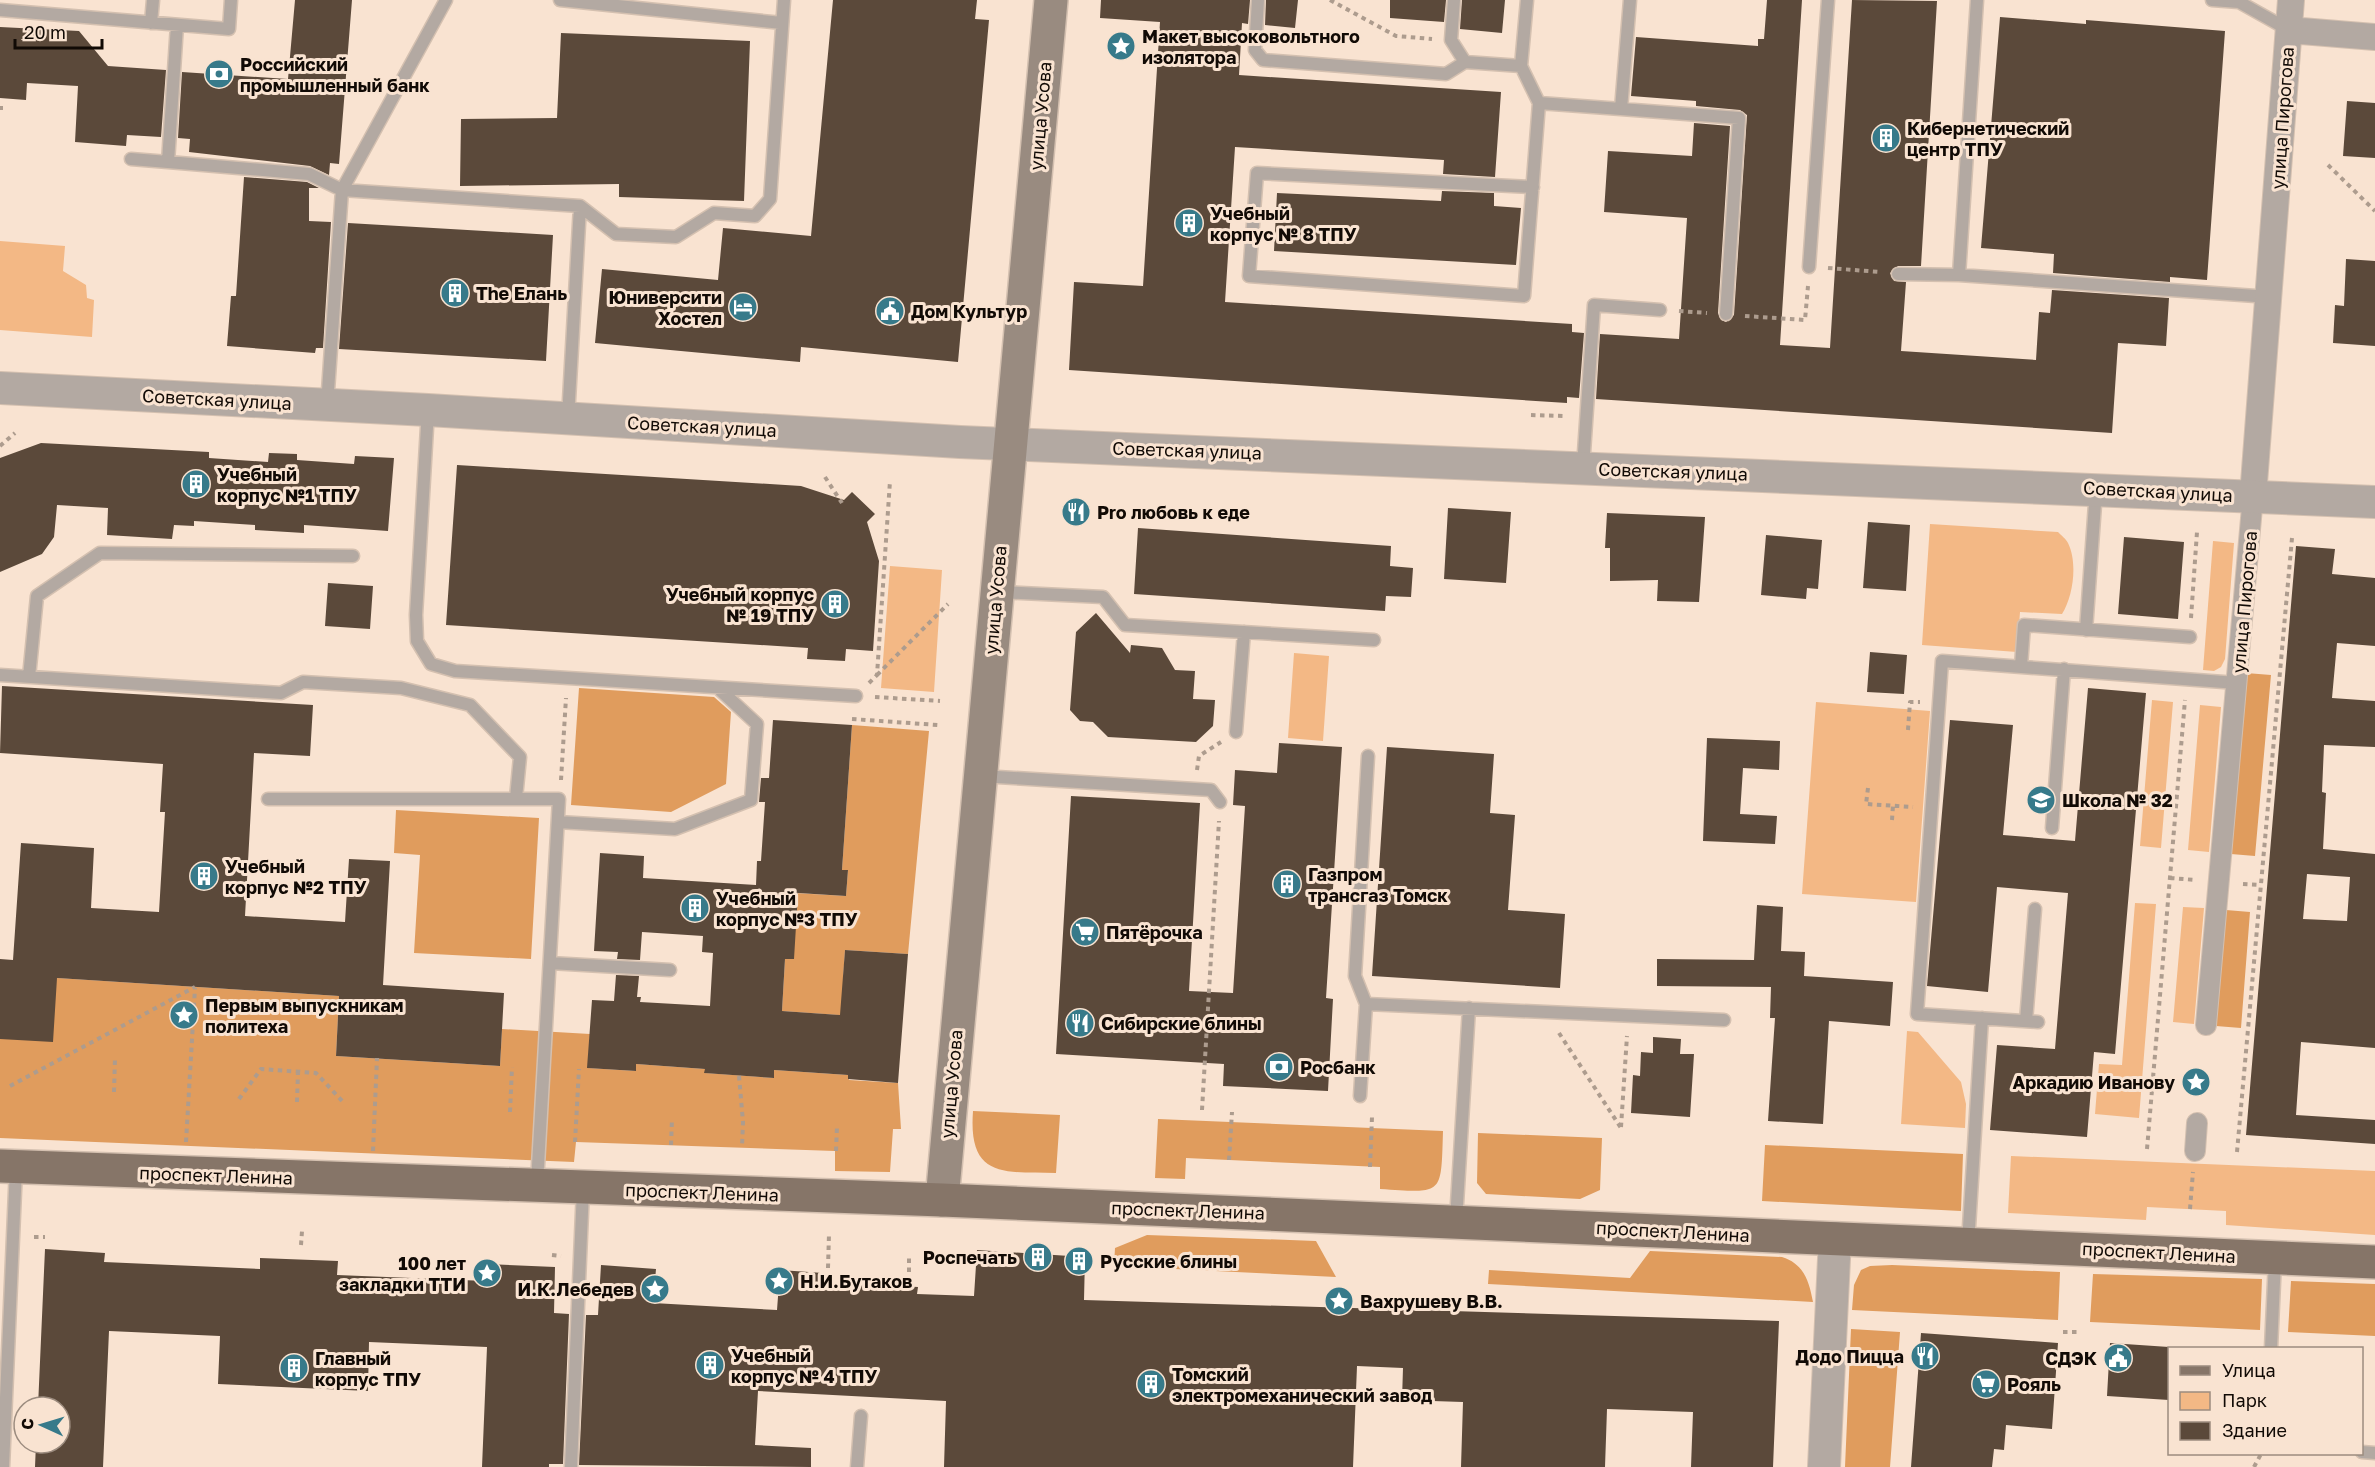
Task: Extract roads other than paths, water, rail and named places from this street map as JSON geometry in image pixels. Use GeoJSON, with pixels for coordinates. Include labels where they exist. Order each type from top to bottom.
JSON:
{"type":"FeatureCollection","features":[{"type":"Feature","properties":{"kind":"main road","name":"улица Усова"},"geometry":{"type":"LineString","coordinates":[[942,1200],[1051,0]]}},
{"type":"Feature","properties":{"kind":"main road","name":"проспект Ленина"},"geometry":{"type":"LineString","coordinates":[[8,1167],[1456,1220],[2375,1262]]}},
{"type":"Feature","properties":{"kind":"street","name":"улица Пирогова"},"geometry":{"type":"LineString","coordinates":[[2206,1025],[2270,297],[2291,0]]}},
{"type":"Feature","properties":{"kind":"street"},"geometry":{"type":"LineString","coordinates":[[2289,30],[2375,37]]}},
{"type":"Feature","properties":{"kind":"street","name":"Советская улица"},"geometry":{"type":"LineString","coordinates":[[0,388],[1010,443],[2375,502]]}},
{"type":"Feature","properties":{"kind":"street"},"geometry":{"type":"LineString","coordinates":[[2195,1151],[2197,1123]]}},
{"type":"Feature","properties":{"kind":"street"},"geometry":{"type":"LineString","coordinates":[[1824,1467],[1835,1238]]}},
{"type":"Feature","properties":{"kind":"lane"},"geometry":{"type":"LineString","coordinates":[[151,22],[153,0]]}},
{"type":"Feature","properties":{"kind":"lane"},"geometry":{"type":"LineString","coordinates":[[0,10],[228,29],[231,0]]}},
{"type":"Feature","properties":{"kind":"lane"},"geometry":{"type":"LineString","coordinates":[[327,405],[342,190],[446,0]]}},
{"type":"Feature","properties":{"kind":"lane"},"geometry":{"type":"LineString","coordinates":[[560,0],[782,23]]}},
{"type":"Feature","properties":{"kind":"lane"},"geometry":{"type":"LineString","coordinates":[[131,159],[309,174],[342,190],[580,206],[616,234],[676,237],[714,213],[755,216],[770,199],[784,0]]}},
{"type":"Feature","properties":{"kind":"lane"},"geometry":{"type":"LineString","coordinates":[[1258,0],[1255,50],[1263,60],[1446,74],[1465,62],[1521,66]]}},
{"type":"Feature","properties":{"kind":"lane"},"geometry":{"type":"LineString","coordinates":[[1454,0],[1451,40],[1465,62]]}},
{"type":"Feature","properties":{"kind":"lane"},"geometry":{"type":"LineString","coordinates":[[1527,0],[1521,66],[1539,103],[1533,187],[1524,296],[1249,276],[1257,173],[1533,187]]}},
{"type":"Feature","properties":{"kind":"lane"},"geometry":{"type":"LineString","coordinates":[[1621,109],[1630,0]]}},
{"type":"Feature","properties":{"kind":"lane"},"geometry":{"type":"LineString","coordinates":[[1809,267],[1828,0]]}},
{"type":"Feature","properties":{"kind":"lane"},"geometry":{"type":"LineString","coordinates":[[1959,275],[1977,0]]}},
{"type":"Feature","properties":{"kind":"lane"},"geometry":{"type":"LineString","coordinates":[[2212,0],[2239,2],[2289,30]]}},
{"type":"Feature","properties":{"kind":"lane"},"geometry":{"type":"LineString","coordinates":[[168,162],[177,25]]}},
{"type":"Feature","properties":{"kind":"lane"},"geometry":{"type":"LineString","coordinates":[[1539,103],[1739,118],[1726,314]]}},
{"type":"Feature","properties":{"kind":"lane"},"geometry":{"type":"LineString","coordinates":[[568,418],[580,206]]}},
{"type":"Feature","properties":{"kind":"lane"},"geometry":{"type":"LineString","coordinates":[[1898,274],[1959,275],[2270,297]]}},
{"type":"Feature","properties":{"kind":"lane"},"geometry":{"type":"LineString","coordinates":[[1583,467],[1594,305],[1660,310]]}},
{"type":"Feature","properties":{"kind":"lane"},"geometry":{"type":"LineString","coordinates":[[428,410],[416,615],[417,641],[430,664],[455,671],[856,696]]}},
{"type":"Feature","properties":{"kind":"lane"},"geometry":{"type":"LineString","coordinates":[[2086,630],[2096,489]]}},
{"type":"Feature","properties":{"kind":"lane"},"geometry":{"type":"LineString","coordinates":[[29,677],[37,596],[100,553],[353,556]]}},
{"type":"Feature","properties":{"kind":"lane"},"geometry":{"type":"LineString","coordinates":[[996,591],[1103,597],[1125,625],[1374,640]]}},
{"type":"Feature","properties":{"kind":"lane"},"geometry":{"type":"LineString","coordinates":[[2021,666],[2024,625],[2190,637]]}},
{"type":"Feature","properties":{"kind":"lane"},"geometry":{"type":"LineString","coordinates":[[1236,732],[1244,632]]}},
{"type":"Feature","properties":{"kind":"lane"},"geometry":{"type":"LineString","coordinates":[[2035,909],[2032,1022],[1917,1014],[1942,661],[2237,683]]}},
{"type":"Feature","properties":{"kind":"lane"},"geometry":{"type":"LineString","coordinates":[[2052,828],[2064,669]]}},
{"type":"Feature","properties":{"kind":"lane"},"geometry":{"type":"LineString","coordinates":[[0,675],[281,693],[303,682],[401,688],[470,705],[520,757],[516,798]]}},
{"type":"Feature","properties":{"kind":"lane"},"geometry":{"type":"LineString","coordinates":[[558,822],[675,829],[751,800],[757,724],[718,688]]}},
{"type":"Feature","properties":{"kind":"lane"},"geometry":{"type":"LineString","coordinates":[[1360,1096],[1366,1004],[1355,975],[1368,756]]}},
{"type":"Feature","properties":{"kind":"lane"},"geometry":{"type":"LineString","coordinates":[[980,776],[1211,790],[1220,802]]}},
{"type":"Feature","properties":{"kind":"lane"},"geometry":{"type":"LineString","coordinates":[[268,799],[386,801],[559,799],[537,1186]]}},
{"type":"Feature","properties":{"kind":"lane"},"geometry":{"type":"LineString","coordinates":[[550,963],[670,970]]}},
{"type":"Feature","properties":{"kind":"lane"},"geometry":{"type":"LineString","coordinates":[[1366,1004],[1724,1020]]}},
{"type":"Feature","properties":{"kind":"lane"},"geometry":{"type":"LineString","coordinates":[[1456,1220],[1469,1008]]}},
{"type":"Feature","properties":{"kind":"lane"},"geometry":{"type":"LineString","coordinates":[[1968,1244],[1982,1018]]}},
{"type":"Feature","properties":{"kind":"lane"},"geometry":{"type":"LineString","coordinates":[[3,1467],[8,1167]]}},
{"type":"Feature","properties":{"kind":"lane"},"geometry":{"type":"LineString","coordinates":[[571,1467],[583,1188]]}},
{"type":"Feature","properties":{"kind":"lane"},"geometry":{"type":"LineString","coordinates":[[2271,1347],[2276,1257]]}},
{"type":"Feature","properties":{"kind":"lane"},"geometry":{"type":"LineString","coordinates":[[857,1467],[861,1416]]}},
{"type":"Feature","properties":{"kind":"place","name":"Макет высоковольтного изолятора"},"geometry":{"type":"Point","coordinates":[1121,46]}},
{"type":"Feature","properties":{"kind":"place","name":"Российский промышленный банк"},"geometry":{"type":"Point","coordinates":[219,74]}},
{"type":"Feature","properties":{"kind":"place","name":"Кибернетический центр ТПУ"},"geometry":{"type":"Point","coordinates":[1886,138]}},
{"type":"Feature","properties":{"kind":"place","name":"Учебный корпус № 8 ТПУ"},"geometry":{"type":"Point","coordinates":[1189,223]}},
{"type":"Feature","properties":{"kind":"place","name":"The Елань"},"geometry":{"type":"Point","coordinates":[455,293]}},
{"type":"Feature","properties":{"kind":"place","name":"Юниверсити Хостел"},"geometry":{"type":"Point","coordinates":[743,307]}},
{"type":"Feature","properties":{"kind":"place","name":"Дом Культур"},"geometry":{"type":"Point","coordinates":[890,311]}},
{"type":"Feature","properties":{"kind":"place","name":"Учебный корпус №1 ТПУ"},"geometry":{"type":"Point","coordinates":[196,484]}},
{"type":"Feature","properties":{"kind":"place","name":"Pro любовь к еде"},"geometry":{"type":"Point","coordinates":[1076,512]}},
{"type":"Feature","properties":{"kind":"place","name":"Учебный корпус № 19 ТПУ"},"geometry":{"type":"Point","coordinates":[835,604]}},
{"type":"Feature","properties":{"kind":"place","name":"Школа № 32"},"geometry":{"type":"Point","coordinates":[2041,800]}},
{"type":"Feature","properties":{"kind":"place","name":"Учебный корпус №2 ТПУ"},"geometry":{"type":"Point","coordinates":[204,876]}},
{"type":"Feature","properties":{"kind":"place","name":"Газпром трансгаз Томск"},"geometry":{"type":"Point","coordinates":[1287,884]}},
{"type":"Feature","properties":{"kind":"place","name":"Учебный корпус №3 ТПУ"},"geometry":{"type":"Point","coordinates":[695,908]}},
{"type":"Feature","properties":{"kind":"place","name":"Пятёрочка"},"geometry":{"type":"Point","coordinates":[1085,932]}},
{"type":"Feature","properties":{"kind":"place","name":"Первым выпускникам политеха"},"geometry":{"type":"Point","coordinates":[184,1015]}},
{"type":"Feature","properties":{"kind":"place","name":"Сибирские блины"},"geometry":{"type":"Point","coordinates":[1080,1023]}},
{"type":"Feature","properties":{"kind":"place","name":"Росбанк"},"geometry":{"type":"Point","coordinates":[1279,1067]}},
{"type":"Feature","properties":{"kind":"place","name":"Аркадию Иванову"},"geometry":{"type":"Point","coordinates":[2196,1082]}},
{"type":"Feature","properties":{"kind":"place","name":"Роспечать"},"geometry":{"type":"Point","coordinates":[1038,1257]}},
{"type":"Feature","properties":{"kind":"place","name":"Русские блины"},"geometry":{"type":"Point","coordinates":[1079,1261]}},
{"type":"Feature","properties":{"kind":"place","name":"100 лет закладки ТТИ"},"geometry":{"type":"Point","coordinates":[487,1273]}},
{"type":"Feature","properties":{"kind":"place","name":"Н.И.Бутаков"},"geometry":{"type":"Point","coordinates":[779,1281]}},
{"type":"Feature","properties":{"kind":"place","name":"И.К.Лебедев"},"geometry":{"type":"Point","coordinates":[655,1289]}},
{"type":"Feature","properties":{"kind":"place","name":"Вахрушеву В.В."},"geometry":{"type":"Point","coordinates":[1339,1301]}},
{"type":"Feature","properties":{"kind":"place","name":"Додо Пицца"},"geometry":{"type":"Point","coordinates":[1925,1356]}},
{"type":"Feature","properties":{"kind":"place","name":"СДЭК"},"geometry":{"type":"Point","coordinates":[2118,1358]}},
{"type":"Feature","properties":{"kind":"place","name":"Учебный корпус № 4 ТПУ"},"geometry":{"type":"Point","coordinates":[710,1365]}},
{"type":"Feature","properties":{"kind":"place","name":"Главный корпус ТПУ"},"geometry":{"type":"Point","coordinates":[294,1368]}},
{"type":"Feature","properties":{"kind":"place","name":"Томский электромеханический завод"},"geometry":{"type":"Point","coordinates":[1151,1384]}},
{"type":"Feature","properties":{"kind":"place","name":"Рояль"},"geometry":{"type":"Point","coordinates":[1986,1384]}}]}
